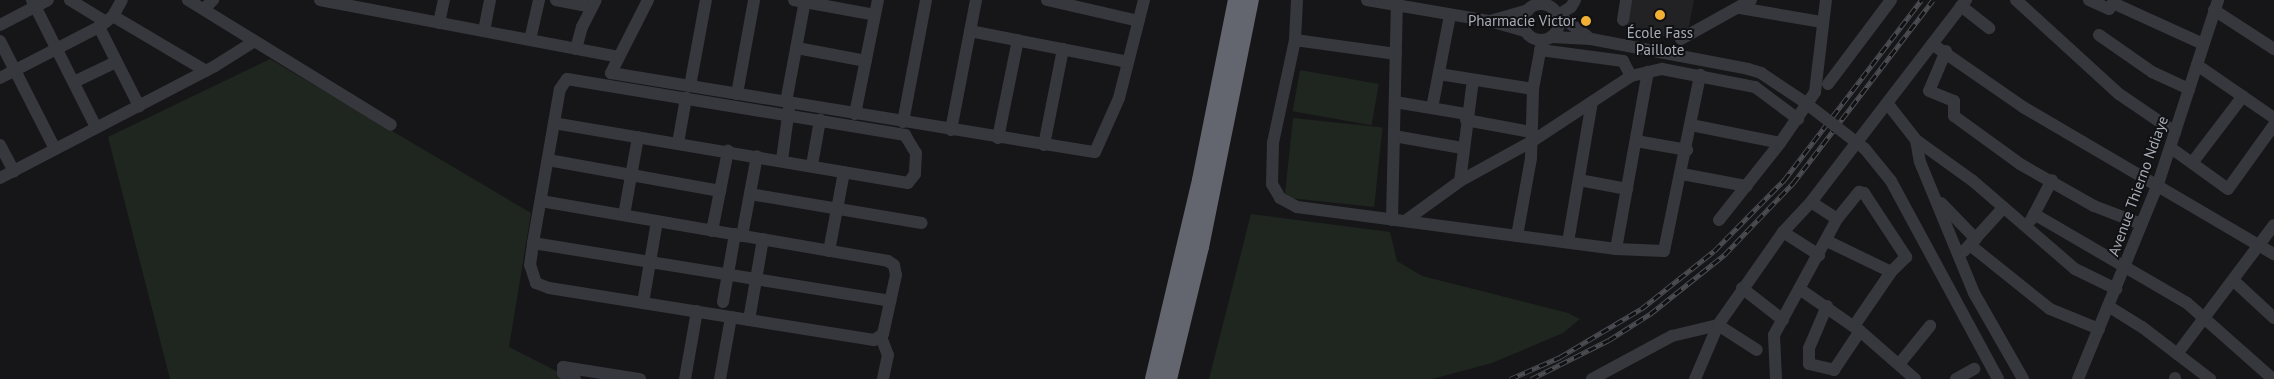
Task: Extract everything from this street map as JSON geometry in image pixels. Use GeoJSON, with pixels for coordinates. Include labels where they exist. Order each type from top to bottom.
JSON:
{"type":"FeatureCollection","features":[{"type":"Feature","properties":{"kind":"highway"},"geometry":{"type":"LineString","coordinates":[[1154,379],[1201,180],[1236,0]]}},
{"type":"Feature","properties":{"kind":"highway"},"geometry":{"type":"LineString","coordinates":[[1168,379],[1206,218],[1250,0]]}},
{"type":"Feature","properties":{"kind":"street"},"geometry":{"type":"LineString","coordinates":[[0,25],[34,3],[48,0]]}},
{"type":"Feature","properties":{"kind":"street"},"geometry":{"type":"LineString","coordinates":[[70,0],[106,22],[206,71]]}},
{"type":"Feature","properties":{"kind":"street"},"geometry":{"type":"LineString","coordinates":[[0,78],[106,22],[122,0]]}},
{"type":"Feature","properties":{"kind":"street"},"geometry":{"type":"LineString","coordinates":[[188,0],[208,5],[253,42],[391,124]]}},
{"type":"Feature","properties":{"kind":"street"},"geometry":{"type":"LineString","coordinates":[[320,0],[619,57]]}},
{"type":"Feature","properties":{"kind":"street"},"geometry":{"type":"LineString","coordinates":[[439,23],[444,0]]}},
{"type":"Feature","properties":{"kind":"street"},"geometry":{"type":"LineString","coordinates":[[484,31],[490,0]]}},
{"type":"Feature","properties":{"kind":"street"},"geometry":{"type":"LineString","coordinates":[[530,40],[539,0]]}},
{"type":"Feature","properties":{"kind":"street"},"geometry":{"type":"LineString","coordinates":[[556,0],[594,4],[576,49]]}},
{"type":"Feature","properties":{"kind":"street"},"geometry":{"type":"LineString","coordinates":[[554,123],[812,165],[908,183],[915,174],[916,153],[909,139],[900,132],[820,120],[788,107],[737,94],[688,92],[611,73],[648,0]]}},
{"type":"Feature","properties":{"kind":"street"},"geometry":{"type":"LineString","coordinates":[[678,143],[706,0]]}},
{"type":"Feature","properties":{"kind":"street"},"geometry":{"type":"LineString","coordinates":[[737,94],[754,0]]}},
{"type":"Feature","properties":{"kind":"street"},"geometry":{"type":"LineString","coordinates":[[855,114],[878,0]]}},
{"type":"Feature","properties":{"kind":"street"},"geometry":{"type":"LineString","coordinates":[[904,122],[926,0]]}},
{"type":"Feature","properties":{"kind":"street"},"geometry":{"type":"LineString","coordinates":[[951,130],[976,0]]}},
{"type":"Feature","properties":{"kind":"street"},"geometry":{"type":"LineString","coordinates":[[1047,0],[1140,21]]}},
{"type":"Feature","properties":{"kind":"street"},"geometry":{"type":"LineString","coordinates":[[881,337],[874,340],[539,285],[530,270],[562,84],[570,78],[688,92],[788,107],[855,114],[1044,146],[1095,152],[1111,120],[1140,21],[1144,0]]}},
{"type":"Feature","properties":{"kind":"street"},"geometry":{"type":"LineString","coordinates":[[1297,0],[1295,40],[1274,143],[1273,190],[1288,204],[1297,207],[1616,249],[1664,252],[1687,150],[1700,75]]}},
{"type":"Feature","properties":{"kind":"street"},"geometry":{"type":"LineString","coordinates":[[1367,0],[1397,2],[1450,15],[1490,21],[1525,31],[1530,37],[1545,43],[1623,61],[1631,76]]}},
{"type":"Feature","properties":{"kind":"street"},"geometry":{"type":"LineString","coordinates":[[1558,15],[1571,7],[1575,0]]}},
{"type":"Feature","properties":{"kind":"street"},"geometry":{"type":"LineString","coordinates":[[1622,20],[1626,0]]}},
{"type":"Feature","properties":{"kind":"street"},"geometry":{"type":"LineString","coordinates":[[1680,39],[1740,8],[1751,0]]}},
{"type":"Feature","properties":{"kind":"street"},"geometry":{"type":"LineString","coordinates":[[1719,220],[1780,144],[1815,92],[1821,22],[1826,0]]}},
{"type":"Feature","properties":{"kind":"street"},"geometry":{"type":"LineString","coordinates":[[1828,84],[1892,0]]}},
{"type":"Feature","properties":{"kind":"street"},"geometry":{"type":"LineString","coordinates":[[2016,0],[2119,94],[2175,132]]}},
{"type":"Feature","properties":{"kind":"street"},"geometry":{"type":"LineString","coordinates":[[2088,0],[2108,9],[2114,2],[2203,44]]}},
{"type":"Feature","properties":{"kind":"street"},"geometry":{"type":"LineString","coordinates":[[782,160],[797,48],[801,1],[875,15]]}},
{"type":"Feature","properties":{"kind":"street"},"geometry":{"type":"LineString","coordinates":[[1397,2],[1394,136],[1399,220]]}},
{"type":"Feature","properties":{"kind":"street"},"geometry":{"type":"LineString","coordinates":[[1490,21],[1528,10],[1539,2],[1548,5],[1558,15],[1591,39]]}},
{"type":"Feature","properties":{"kind":"street"},"geometry":{"type":"LineString","coordinates":[[34,3],[96,127]]}},
{"type":"Feature","properties":{"kind":"street"},"geometry":{"type":"LineString","coordinates":[[1695,379],[1718,325],[1742,288],[1783,232],[1811,202],[1964,3],[1990,28]]}},
{"type":"Feature","properties":{"kind":"street"},"geometry":{"type":"LineString","coordinates":[[2216,5],[2274,49]]}},
{"type":"Feature","properties":{"kind":"street","name":"Avenue Thierno Ndiaye"},"geometry":{"type":"LineString","coordinates":[[2078,379],[2158,184],[2216,5]]}},
{"type":"Feature","properties":{"kind":"street"},"geometry":{"type":"LineString","coordinates":[[1740,8],[1821,22]]}},
{"type":"Feature","properties":{"kind":"street"},"geometry":{"type":"LineString","coordinates":[[1525,31],[1524,18],[1528,10]]}},
{"type":"Feature","properties":{"kind":"street"},"geometry":{"type":"LineString","coordinates":[[1432,108],[1450,15]]}},
{"type":"Feature","properties":{"kind":"street"},"geometry":{"type":"LineString","coordinates":[[1517,236],[1531,158],[1534,89],[1545,43],[1559,28],[1558,15]]}},
{"type":"Feature","properties":{"kind":"street"},"geometry":{"type":"LineString","coordinates":[[106,22],[116,62],[139,106]]}},
{"type":"Feature","properties":{"kind":"street"},"geometry":{"type":"LineString","coordinates":[[970,31],[1128,62]]}},
{"type":"Feature","properties":{"kind":"street"},"geometry":{"type":"LineString","coordinates":[[2099,35],[2152,72],[2189,89]]}},
{"type":"Feature","properties":{"kind":"street"},"geometry":{"type":"LineString","coordinates":[[1545,43],[1591,39],[1748,69],[1761,73],[1803,101],[1865,149],[1891,181],[1998,379]]}},
{"type":"Feature","properties":{"kind":"street"},"geometry":{"type":"LineString","coordinates":[[998,138],[1018,40]]}},
{"type":"Feature","properties":{"kind":"street"},"geometry":{"type":"LineString","coordinates":[[1295,40],[1396,54]]}},
{"type":"Feature","properties":{"kind":"street"},"geometry":{"type":"LineString","coordinates":[[0,41],[55,149]]}},
{"type":"Feature","properties":{"kind":"street"},"geometry":{"type":"LineString","coordinates":[[0,178],[206,71],[253,42]]}},
{"type":"Feature","properties":{"kind":"street"},"geometry":{"type":"LineString","coordinates":[[1932,44],[1946,51],[2023,107],[2158,184],[2274,254]]}},
{"type":"Feature","properties":{"kind":"street"},"geometry":{"type":"LineString","coordinates":[[797,48],[866,61]]}},
{"type":"Feature","properties":{"kind":"street"},"geometry":{"type":"LineString","coordinates":[[1044,146],[1063,49]]}},
{"type":"Feature","properties":{"kind":"street"},"geometry":{"type":"LineString","coordinates":[[1946,51],[1930,93],[1954,101],[1954,116],[2020,164],[2052,180],[2094,206],[2141,224]]}},
{"type":"Feature","properties":{"kind":"street"},"geometry":{"type":"LineString","coordinates":[[74,82],[116,62]]}},
{"type":"Feature","properties":{"kind":"street"},"geometry":{"type":"LineString","coordinates":[[2197,64],[2274,118]]}},
{"type":"Feature","properties":{"kind":"street"},"geometry":{"type":"LineString","coordinates":[[1399,220],[1531,137],[1592,102],[1631,76],[1662,69],[1755,87],[1798,118]]}},
{"type":"Feature","properties":{"kind":"street"},"geometry":{"type":"LineString","coordinates":[[1616,249],[1648,72]]}},
{"type":"Feature","properties":{"kind":"street"},"geometry":{"type":"LineString","coordinates":[[1439,74],[1534,89]]}},
{"type":"Feature","properties":{"kind":"street"},"geometry":{"type":"LineString","coordinates":[[1460,181],[1462,148],[1474,80]]}},
{"type":"Feature","properties":{"kind":"street"},"geometry":{"type":"LineString","coordinates":[[2192,163],[2242,96]]}},
{"type":"Feature","properties":{"kind":"street"},"geometry":{"type":"LineString","coordinates":[[1395,102],[1432,108],[1467,117],[1531,137]]}},
{"type":"Feature","properties":{"kind":"street"},"geometry":{"type":"LineString","coordinates":[[1568,242],[1592,102]]}},
{"type":"Feature","properties":{"kind":"street"},"geometry":{"type":"LineString","coordinates":[[1887,103],[1916,140],[2004,207],[2075,269],[2116,289]]}},
{"type":"Feature","properties":{"kind":"street"},"geometry":{"type":"LineString","coordinates":[[812,165],[820,120]]}},
{"type":"Feature","properties":{"kind":"street"},"geometry":{"type":"LineString","coordinates":[[1691,125],[1780,144]]}},
{"type":"Feature","properties":{"kind":"street"},"geometry":{"type":"LineString","coordinates":[[2171,148],[2230,189],[2274,125]]}},
{"type":"Feature","properties":{"kind":"street"},"geometry":{"type":"LineString","coordinates":[[624,215],[638,136]]}},
{"type":"Feature","properties":{"kind":"street"},"geometry":{"type":"LineString","coordinates":[[1394,136],[1462,148]]}},
{"type":"Feature","properties":{"kind":"street"},"geometry":{"type":"LineString","coordinates":[[1916,140],[1920,162],[1936,197],[1959,257],[1994,333],[2023,379]]}},
{"type":"Feature","properties":{"kind":"street"},"geometry":{"type":"LineString","coordinates":[[1636,141],[1687,150]]}},
{"type":"Feature","properties":{"kind":"street"},"geometry":{"type":"LineString","coordinates":[[0,145],[14,171]]}},
{"type":"Feature","properties":{"kind":"street"},"geometry":{"type":"LineString","coordinates":[[712,231],[728,151]]}},
{"type":"Feature","properties":{"kind":"street"},"geometry":{"type":"LineString","coordinates":[[722,302],[727,275],[750,194],[757,156]]}},
{"type":"Feature","properties":{"kind":"street"},"geometry":{"type":"LineString","coordinates":[[548,160],[720,190]]}},
{"type":"Feature","properties":{"kind":"street"},"geometry":{"type":"LineString","coordinates":[[829,251],[844,172]]}},
{"type":"Feature","properties":{"kind":"street"},"geometry":{"type":"LineString","coordinates":[[1682,174],[1747,186]]}},
{"type":"Feature","properties":{"kind":"street"},"geometry":{"type":"LineString","coordinates":[[1579,180],[1628,189]]}},
{"type":"Feature","properties":{"kind":"street"},"geometry":{"type":"LineString","coordinates":[[2027,228],[2052,180]]}},
{"type":"Feature","properties":{"kind":"street"},"geometry":{"type":"LineString","coordinates":[[1776,379],[1773,344],[1783,320],[1838,219],[1853,196],[1858,192],[1864,193],[1906,254],[1905,259],[1891,272],[1834,370],[1809,364],[1809,348],[1827,306]]}},
{"type":"Feature","properties":{"kind":"street"},"geometry":{"type":"LineString","coordinates":[[750,194],[922,223]]}},
{"type":"Feature","properties":{"kind":"street"},"geometry":{"type":"LineString","coordinates":[[1936,197],[1973,242],[2050,309],[2099,328]]}},
{"type":"Feature","properties":{"kind":"street"},"geometry":{"type":"LineString","coordinates":[[541,201],[892,263],[896,275],[881,337],[888,355],[883,379]]}},
{"type":"Feature","properties":{"kind":"street"},"geometry":{"type":"LineString","coordinates":[[1811,202],[1838,219]]}},
{"type":"Feature","properties":{"kind":"street"},"geometry":{"type":"LineString","coordinates":[[1959,257],[2004,207]]}},
{"type":"Feature","properties":{"kind":"street"},"geometry":{"type":"LineString","coordinates":[[2034,214],[2188,303],[2273,379]]}},
{"type":"Feature","properties":{"kind":"street"},"geometry":{"type":"LineString","coordinates":[[643,302],[657,221]]}},
{"type":"Feature","properties":{"kind":"street"},"geometry":{"type":"LineString","coordinates":[[2177,354],[2261,245],[2274,225]]}},
{"type":"Feature","properties":{"kind":"street"},"geometry":{"type":"LineString","coordinates":[[1783,232],[1820,255]]}},
{"type":"Feature","properties":{"kind":"street"},"geometry":{"type":"LineString","coordinates":[[749,320],[763,239]]}},
{"type":"Feature","properties":{"kind":"street"},"geometry":{"type":"LineString","coordinates":[[1827,241],[1891,272]]}},
{"type":"Feature","properties":{"kind":"street"},"geometry":{"type":"LineString","coordinates":[[534,243],[890,301]]}},
{"type":"Feature","properties":{"kind":"street"},"geometry":{"type":"LineString","coordinates":[[2233,280],[2274,318]]}},
{"type":"Feature","properties":{"kind":"street"},"geometry":{"type":"LineString","coordinates":[[1742,288],[1783,320]]}},
{"type":"Feature","properties":{"kind":"street"},"geometry":{"type":"LineString","coordinates":[[1801,290],[1827,306],[1857,329],[1900,363],[1915,379]]}},
{"type":"Feature","properties":{"kind":"street"},"geometry":{"type":"LineString","coordinates":[[2108,306],[2210,379]]}},
{"type":"Feature","properties":{"kind":"street"},"geometry":{"type":"LineString","coordinates":[[685,379],[697,311]]}},
{"type":"Feature","properties":{"kind":"street"},"geometry":{"type":"LineString","coordinates":[[720,379],[731,317]]}},
{"type":"Feature","properties":{"kind":"street"},"geometry":{"type":"LineString","coordinates":[[1592,379],[1672,336],[1718,325],[1757,350]]}},
{"type":"Feature","properties":{"kind":"street"},"geometry":{"type":"LineString","coordinates":[[1900,363],[1930,326]]}},
{"type":"Feature","properties":{"kind":"street"},"geometry":{"type":"LineString","coordinates":[[575,379],[563,373],[563,367],[640,379]]}},
{"type":"Feature","properties":{"kind":"street"},"geometry":{"type":"LineString","coordinates":[[1956,379],[1974,368]]}},
{"type":"Feature","properties":{"kind":"shaded area","name":"École Fass Paillote"},"geometry":{"type":"Polygon","coordinates":[[[1632,0],[1694,0],[1688,31],[1674,38],[1627,29],[1632,0]]]}},
{"type":"Feature","properties":{"kind":"shaded area"},"geometry":{"type":"Polygon","coordinates":[[[270,59],[531,213],[509,347],[572,379],[170,379],[108,137],[270,59]]]}},
{"type":"Feature","properties":{"kind":"shaded area"},"geometry":{"type":"Polygon","coordinates":[[[1300,70],[1379,84],[1371,125],[1293,111],[1300,70]]]}},
{"type":"Feature","properties":{"kind":"shaded area"},"geometry":{"type":"Polygon","coordinates":[[[1293,118],[1383,127],[1374,207],[1285,198],[1293,118]]]}},
{"type":"Feature","properties":{"kind":"shaded area"},"geometry":{"type":"Polygon","coordinates":[[[1251,214],[1390,232],[1397,261],[1422,276],[1568,313],[1580,319],[1563,333],[1492,363],[1432,379],[1209,379],[1251,214]]]}},
{"type":"Feature","properties":{"kind":"railway"},"geometry":{"type":"LineString","coordinates":[[1510,379],[1560,357],[1641,309],[1714,251],[1784,180],[1921,0]]}},
{"type":"Feature","properties":{"kind":"railway"},"geometry":{"type":"LineString","coordinates":[[1531,379],[1609,340],[1650,314],[1724,255],[1793,183],[1933,0]]}},
{"type":"Feature","properties":{"kind":"place","name":"École Fass Paillote"},"geometry":{"type":"Point","coordinates":[1660,15]}},
{"type":"Feature","properties":{"kind":"place","name":"Pharmacie Victor"},"geometry":{"type":"Point","coordinates":[1586,21]}}]}
